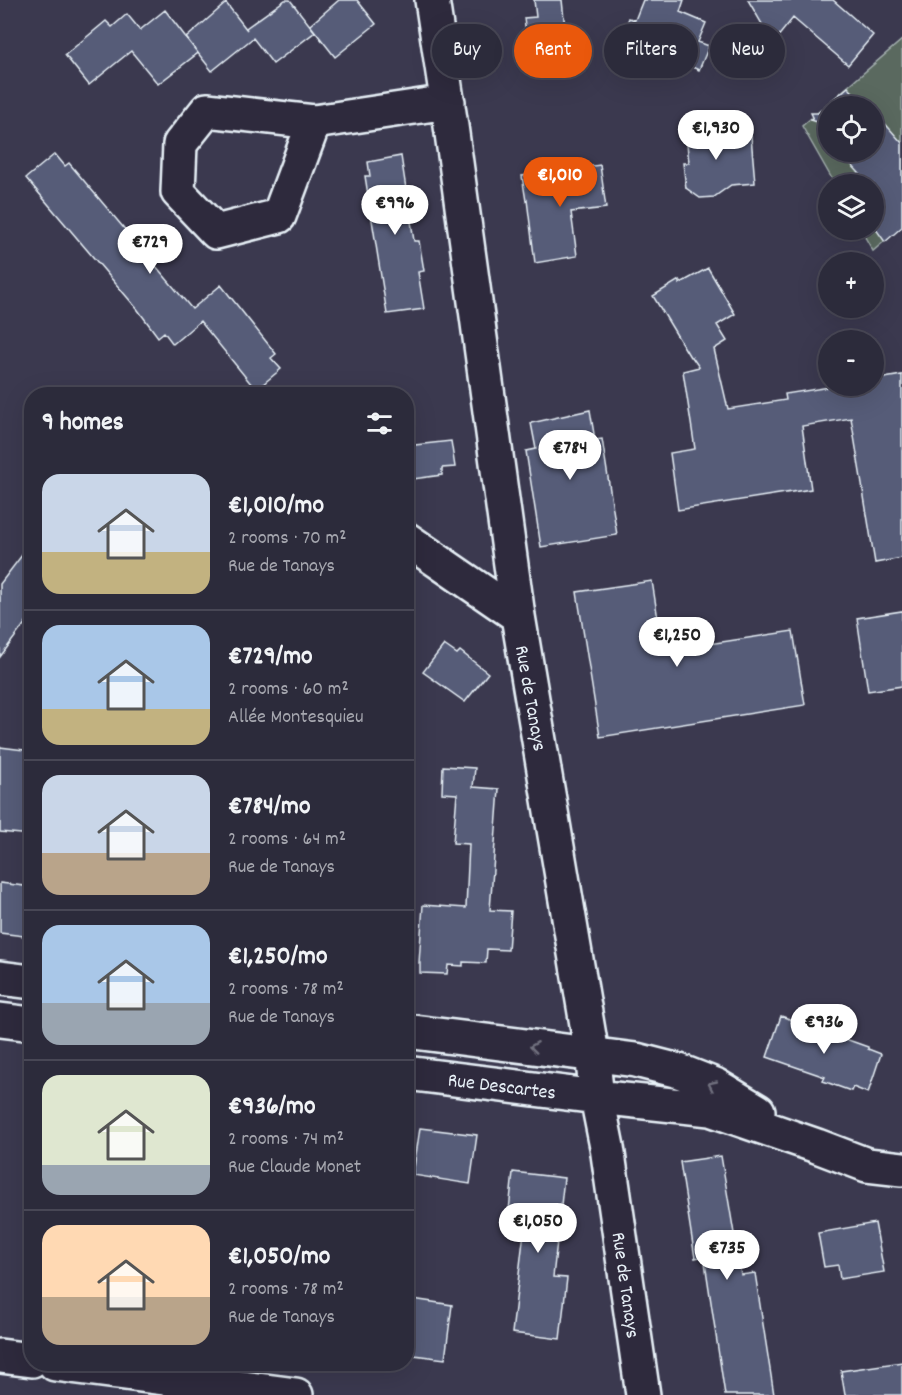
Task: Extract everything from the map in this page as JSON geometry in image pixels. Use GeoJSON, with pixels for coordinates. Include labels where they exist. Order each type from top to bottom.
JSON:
{"type":"FeatureCollection","features":[{"type":"Feature","properties":{"kind":"street","name":"Rue de Tanays"},"geometry":{"type":"LineString","coordinates":[[432,0],[518,616],[592,1054],[644,1395]]}},
{"type":"Feature","properties":{"kind":"street"},"geometry":{"type":"LineString","coordinates":[[314,122],[279,216],[216,232],[178,192],[180,144],[207,110],[314,122],[448,102]]}},
{"type":"Feature","properties":{"kind":"street"},"geometry":{"type":"LineString","coordinates":[[414,544],[518,616]]}},
{"type":"Feature","properties":{"kind":"street"},"geometry":{"type":"LineString","coordinates":[[0,978],[24,981]]}},
{"type":"Feature","properties":{"kind":"street"},"geometry":{"type":"LineString","coordinates":[[0,1020],[24,1023]]}},
{"type":"Feature","properties":{"kind":"street"},"geometry":{"type":"LineString","coordinates":[[414,1032],[636,1060],[679,1071],[715,1085],[817,1146],[867,1165],[902,1168]]}},
{"type":"Feature","properties":{"kind":"street","name":"Rue Descartes"},"geometry":{"type":"LineString","coordinates":[[414,1074],[710,1110],[817,1146]]}},
{"type":"Feature","properties":{"kind":"street"},"geometry":{"type":"LineString","coordinates":[[0,1356],[24,1359]]}},
{"type":"Feature","properties":{"kind":"street"},"geometry":{"type":"LineString","coordinates":[[110,1371],[296,1395]]}},
{"type":"Feature","properties":{"kind":"green space"},"geometry":{"type":"Polygon","coordinates":[[[902,40],[902,226],[873,251],[867,240],[884,240],[884,174],[829,174],[822,162],[884,162],[884,96],[837,96],[902,40]]]}},
{"type":"Feature","properties":{"kind":"green space"},"geometry":{"type":"Polygon","coordinates":[[[818,112],[818,154],[802,126],[818,112]]]}},
{"type":"Feature","properties":{"kind":"building"},"geometry":{"type":"Polygon","coordinates":[[[285,0],[290,0],[315,32],[273,64],[253,38],[212,71],[186,38],[226,3],[247,30],[246,28],[285,0]]]}},
{"type":"Feature","properties":{"kind":"building"},"geometry":{"type":"Polygon","coordinates":[[[339,0],[357,0],[376,24],[335,57],[310,25],[339,0]]]}},
{"type":"Feature","properties":{"kind":"building"},"geometry":{"type":"Polygon","coordinates":[[[534,0],[562,0],[565,24],[525,24],[524,18],[536,17],[534,0]]]}},
{"type":"Feature","properties":{"kind":"building"},"geometry":{"type":"Polygon","coordinates":[[[643,0],[684,0],[680,12],[706,23],[698,42],[698,24],[627,24],[629,18],[635,20],[643,0]]]}},
{"type":"Feature","properties":{"kind":"building"},"geometry":{"type":"Polygon","coordinates":[[[748,0],[833,0],[873,35],[848,65],[793,18],[785,28],[785,24],[762,24],[748,0]]]}},
{"type":"Feature","properties":{"kind":"building"},"geometry":{"type":"Polygon","coordinates":[[[165,10],[198,53],[158,84],[131,51],[89,85],[65,55],[106,21],[112,27],[127,14],[140,30],[165,10]]]}},
{"type":"Feature","properties":{"kind":"building"},"geometry":{"type":"Polygon","coordinates":[[[698,42],[709,46],[698,70],[698,42]]]}},
{"type":"Feature","properties":{"kind":"building"},"geometry":{"type":"Polygon","coordinates":[[[848,87],[857,96],[838,96],[848,87]]]}},
{"type":"Feature","properties":{"kind":"building"},"geometry":{"type":"Polygon","coordinates":[[[811,113],[818,113],[818,125],[810,120],[813,117],[811,113]]]}},
{"type":"Feature","properties":{"kind":"building"},"geometry":{"type":"Polygon","coordinates":[[[715,122],[716,139],[751,136],[755,183],[731,185],[714,197],[700,198],[686,188],[683,163],[689,163],[685,125],[715,122]]]}},
{"type":"Feature","properties":{"kind":"building"},"geometry":{"type":"Polygon","coordinates":[[[884,122],[902,143],[902,227],[885,242],[884,174],[860,174],[849,162],[884,162],[884,122]]]}},
{"type":"Feature","properties":{"kind":"building"},"geometry":{"type":"Polygon","coordinates":[[[55,154],[65,166],[69,163],[192,309],[221,285],[276,354],[271,358],[281,369],[260,387],[254,387],[200,321],[173,344],[164,332],[158,337],[138,310],[26,178],[55,154]]]}},
{"type":"Feature","properties":{"kind":"building"},"geometry":{"type":"Polygon","coordinates":[[[401,156],[414,241],[419,241],[424,271],[418,272],[424,309],[387,314],[365,176],[370,176],[368,162],[401,156]]]}},
{"type":"Feature","properties":{"kind":"building"},"geometry":{"type":"Polygon","coordinates":[[[600,165],[606,208],[571,212],[577,256],[535,263],[522,176],[600,165]]]}},
{"type":"Feature","properties":{"kind":"building"},"geometry":{"type":"Polygon","coordinates":[[[708,268],[735,314],[717,325],[727,341],[714,349],[728,409],[786,400],[785,394],[818,389],[818,396],[884,396],[884,378],[902,375],[902,558],[875,563],[851,418],[802,426],[811,489],[678,510],[670,453],[695,449],[683,371],[699,367],[690,357],[653,296],[679,280],[679,284],[708,268]]]}},
{"type":"Feature","properties":{"kind":"building"},"geometry":{"type":"Polygon","coordinates":[[[590,410],[595,440],[602,439],[617,535],[541,547],[526,451],[536,449],[531,423],[590,410]]]}},
{"type":"Feature","properties":{"kind":"building"},"geometry":{"type":"Polygon","coordinates":[[[451,441],[455,467],[442,468],[442,475],[414,479],[414,445],[451,441]]]}},
{"type":"Feature","properties":{"kind":"building"},"geometry":{"type":"Polygon","coordinates":[[[24,552],[24,625],[0,657],[0,584],[24,552]]]}},
{"type":"Feature","properties":{"kind":"building"},"geometry":{"type":"Polygon","coordinates":[[[652,581],[663,651],[793,631],[805,705],[600,737],[577,592],[652,581]]]}},
{"type":"Feature","properties":{"kind":"building"},"geometry":{"type":"Polygon","coordinates":[[[902,611],[902,686],[868,691],[857,618],[902,611]]]}},
{"type":"Feature","properties":{"kind":"building"},"geometry":{"type":"Polygon","coordinates":[[[444,645],[457,654],[460,651],[488,673],[465,702],[423,672],[444,645]]]}},
{"type":"Feature","properties":{"kind":"building"},"geometry":{"type":"Polygon","coordinates":[[[0,747],[24,750],[24,834],[0,832],[0,747]]]}},
{"type":"Feature","properties":{"kind":"building"},"geometry":{"type":"Polygon","coordinates":[[[443,766],[475,768],[473,787],[499,789],[490,910],[511,911],[508,950],[487,949],[486,963],[463,962],[463,966],[448,965],[447,974],[420,973],[423,905],[466,908],[469,844],[453,843],[457,794],[442,793],[443,766]]]}},
{"type":"Feature","properties":{"kind":"building"},"geometry":{"type":"Polygon","coordinates":[[[0,883],[24,886],[24,936],[0,933],[0,883]]]}},
{"type":"Feature","properties":{"kind":"building"},"geometry":{"type":"Polygon","coordinates":[[[781,1016],[868,1047],[881,1054],[868,1093],[853,1087],[851,1091],[823,1081],[825,1077],[767,1057],[781,1016]]]}},
{"type":"Feature","properties":{"kind":"building"},"geometry":{"type":"Polygon","coordinates":[[[420,1128],[477,1135],[470,1184],[414,1175],[420,1128]]]}},
{"type":"Feature","properties":{"kind":"building"},"geometry":{"type":"Polygon","coordinates":[[[721,1156],[741,1275],[755,1273],[774,1395],[725,1395],[704,1256],[695,1258],[680,1162],[721,1156]]]}},
{"type":"Feature","properties":{"kind":"building"},"geometry":{"type":"Polygon","coordinates":[[[513,1172],[564,1178],[553,1277],[567,1278],[560,1339],[512,1333],[524,1232],[507,1230],[513,1172]]]}},
{"type":"Feature","properties":{"kind":"building"},"geometry":{"type":"Polygon","coordinates":[[[875,1223],[884,1272],[840,1279],[838,1265],[824,1267],[818,1233],[875,1223]]]}},
{"type":"Feature","properties":{"kind":"building"},"geometry":{"type":"Polygon","coordinates":[[[414,1299],[452,1305],[445,1359],[414,1355],[414,1299]]]}},
{"type":"Feature","properties":{"kind":"building"},"geometry":{"type":"Polygon","coordinates":[[[902,1362],[902,1395],[845,1395],[841,1371],[902,1362]]]}}]}
